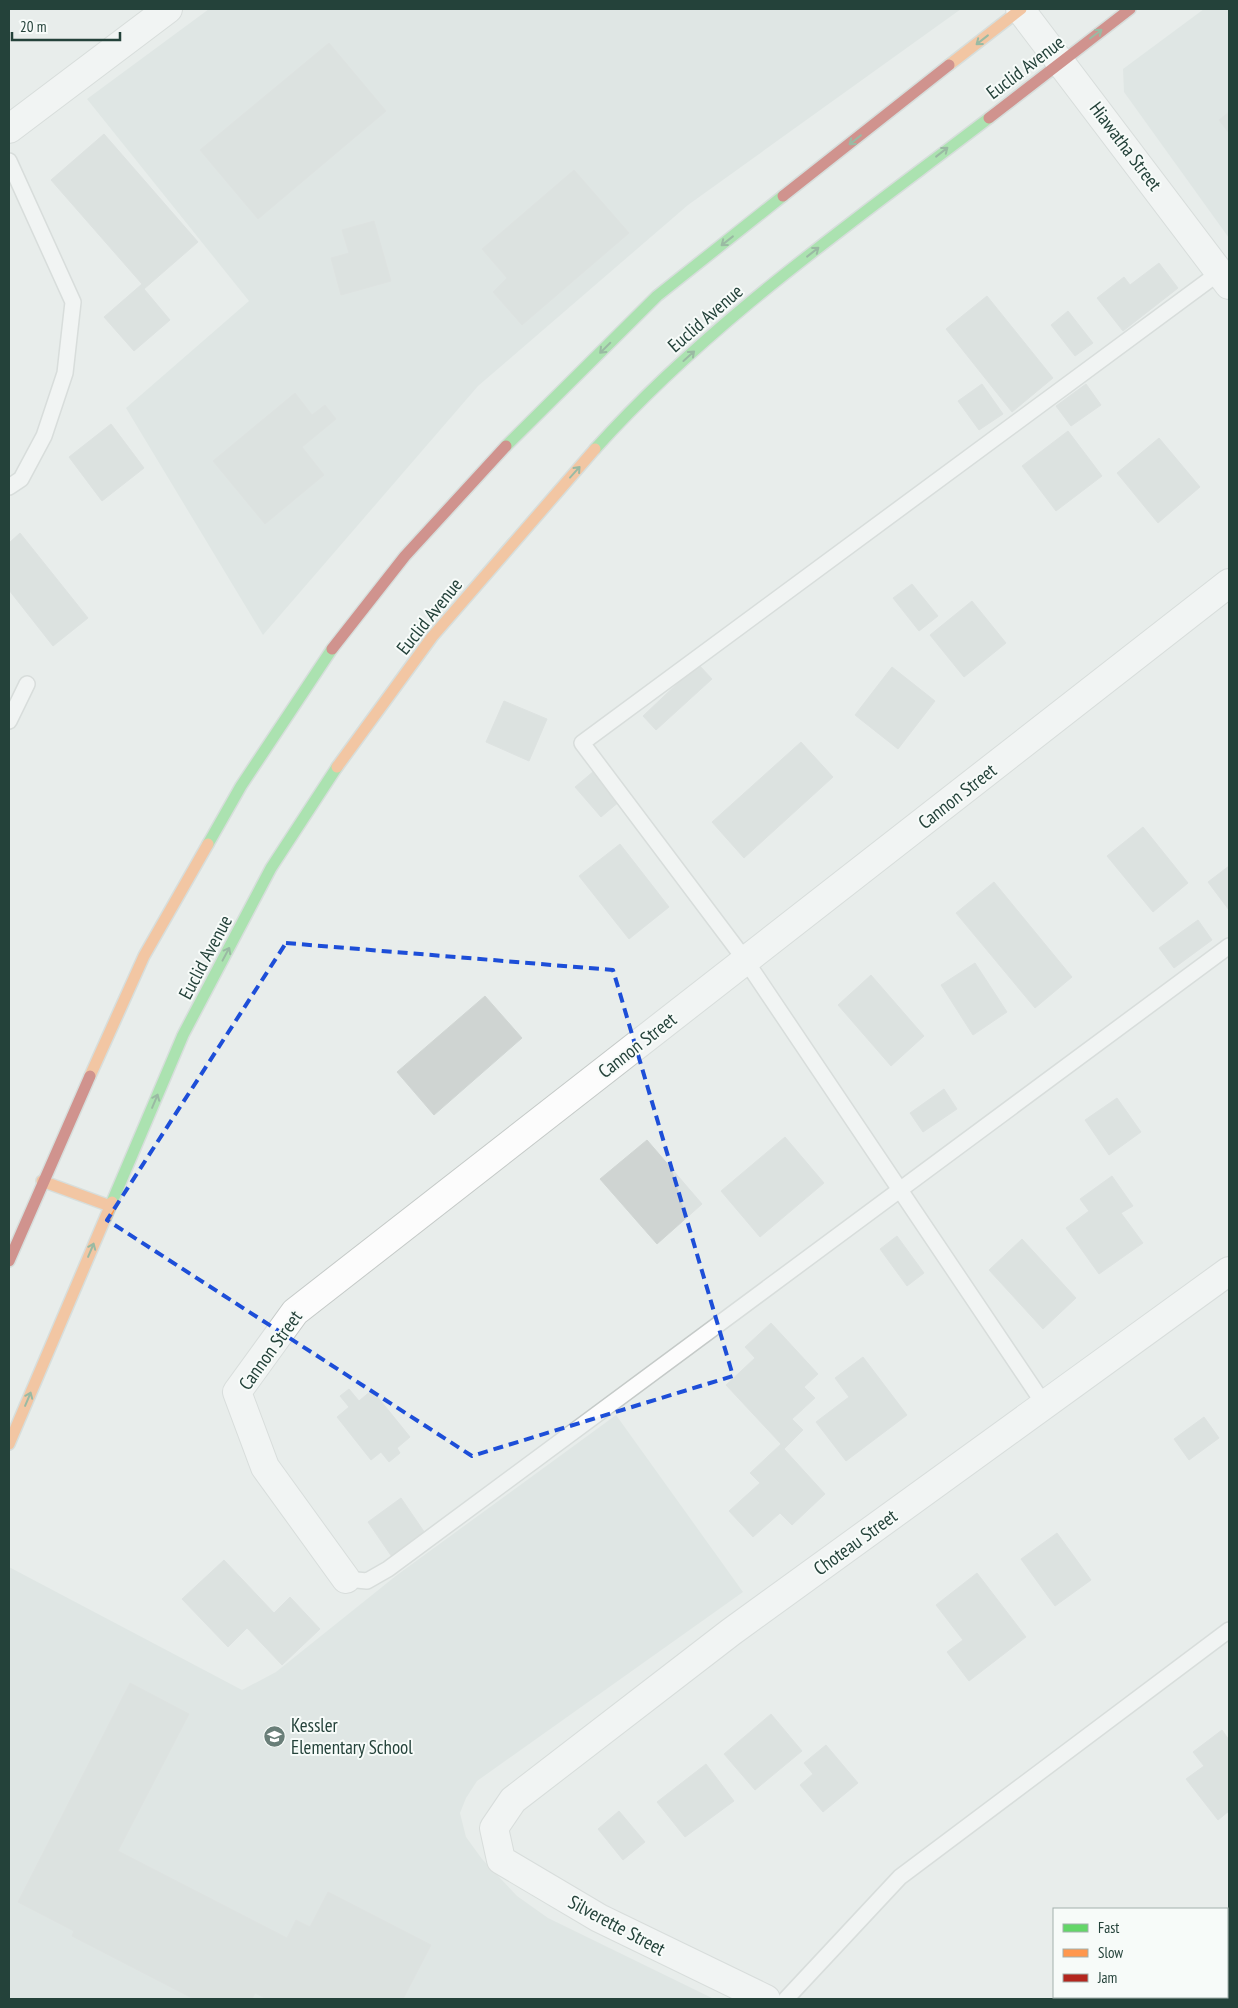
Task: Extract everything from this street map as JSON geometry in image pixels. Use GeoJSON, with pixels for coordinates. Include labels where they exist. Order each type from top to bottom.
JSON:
{"type":"FeatureCollection","features":[{"type":"Feature","properties":{"kind":"highway"},"geometry":{"type":"LineString","coordinates":[[9,1261],[42,1181],[144,956],[242,786],[322,662],[404,556],[501,451],[657,296],[1021,9]]}},
{"type":"Feature","properties":{"kind":"highway","name":"Euclid Avenue"},"geometry":{"type":"LineString","coordinates":[[9,1444],[184,1035],[271,868],[348,750],[432,637],[542,508],[611,431],[677,366],[745,305],[1061,60],[1130,9]]}},
{"type":"Feature","properties":{"kind":"highway"},"geometry":{"type":"LineString","coordinates":[[42,1181],[110,1206]]}},
{"type":"Feature","properties":{"kind":"street"},"geometry":{"type":"LineString","coordinates":[[9,129],[168,9]]}},
{"type":"Feature","properties":{"kind":"street","name":"Hiawatha Street"},"geometry":{"type":"LineString","coordinates":[[1021,9],[1226,274]]}},
{"type":"Feature","properties":{"kind":"street","name":"Cannon Street"},"geometry":{"type":"LineString","coordinates":[[346,1579],[265,1468],[237,1392],[295,1312],[1229,583]]}},
{"type":"Feature","properties":{"kind":"street","name":"Choteau Street"},"geometry":{"type":"LineString","coordinates":[[494,1828],[513,1800],[732,1632],[1229,1271]]}},
{"type":"Feature","properties":{"kind":"street","name":"Silverette Street"},"geometry":{"type":"LineString","coordinates":[[494,1828],[501,1860],[599,1918],[766,1999]]}},
{"type":"Feature","properties":{"kind":"lane"},"geometry":{"type":"LineString","coordinates":[[9,161],[73,302],[65,373],[44,436],[21,479],[9,487]]}},
{"type":"Feature","properties":{"kind":"lane"},"geometry":{"type":"LineString","coordinates":[[1044,1404],[899,1192],[746,961],[582,743],[1226,274]]}},
{"type":"Feature","properties":{"kind":"lane"},"geometry":{"type":"LineString","coordinates":[[9,721],[27,684]]}},
{"type":"Feature","properties":{"kind":"lane"},"geometry":{"type":"LineString","coordinates":[[346,1579],[367,1581],[388,1569],[1229,946]]}},
{"type":"Feature","properties":{"kind":"lane"},"geometry":{"type":"LineString","coordinates":[[786,1999],[900,1877],[1229,1630]]}},
{"type":"Feature","properties":{"kind":"highlighted area"},"geometry":{"type":"Polygon","coordinates":[[[286,943],[613,970],[733,1376],[472,1456],[107,1220],[286,943]]]}},
{"type":"Feature","properties":{"kind":"shaded area"},"geometry":{"type":"Polygon","coordinates":[[[209,9],[961,9],[688,205],[478,386],[263,635],[126,408],[249,301],[87,99],[209,9]]]}},
{"type":"Feature","properties":{"kind":"shaded area"},"geometry":{"type":"Polygon","coordinates":[[[1204,9],[1229,9],[1229,238],[1124,92],[1123,69],[1204,9]]]}},
{"type":"Feature","properties":{"kind":"shaded area","name":"Kessler Elementary School"},"geometry":{"type":"Polygon","coordinates":[[[616,1415],[743,1592],[477,1781],[466,1798],[460,1813],[466,1837],[482,1859],[517,1896],[548,1918],[714,1999],[9,1999],[9,1567],[242,1690],[276,1672],[397,1575],[616,1415]]]}},
{"type":"Feature","properties":{"kind":"building"},"geometry":{"type":"Polygon","coordinates":[[[329,43],[386,111],[258,219],[200,150],[329,43]]]}},
{"type":"Feature","properties":{"kind":"building"},"geometry":{"type":"Polygon","coordinates":[[[1229,112],[1229,133],[1219,120],[1229,112]]]}},
{"type":"Feature","properties":{"kind":"building"},"geometry":{"type":"Polygon","coordinates":[[[104,134],[198,242],[144,289],[170,320],[134,351],[104,317],[142,284],[51,180],[104,134]]]}},
{"type":"Feature","properties":{"kind":"building"},"geometry":{"type":"Polygon","coordinates":[[[574,170],[629,233],[522,325],[493,292],[507,278],[482,249],[574,170]]]}},
{"type":"Feature","properties":{"kind":"building"},"geometry":{"type":"Polygon","coordinates":[[[374,221],[391,281],[341,295],[331,258],[349,253],[342,230],[374,221]]]}},
{"type":"Feature","properties":{"kind":"building"},"geometry":{"type":"Polygon","coordinates":[[[1159,263],[1178,288],[1123,331],[1097,298],[1124,277],[1130,285],[1159,263]]]}},
{"type":"Feature","properties":{"kind":"building"},"geometry":{"type":"Polygon","coordinates":[[[987,296],[1053,378],[1012,412],[946,329],[987,296]]]}},
{"type":"Feature","properties":{"kind":"building"},"geometry":{"type":"Polygon","coordinates":[[[1068,311],[1093,343],[1075,356],[1051,325],[1068,311]]]}},
{"type":"Feature","properties":{"kind":"building"},"geometry":{"type":"Polygon","coordinates":[[[982,384],[1003,414],[979,430],[958,401],[982,384]]]}},
{"type":"Feature","properties":{"kind":"building"},"geometry":{"type":"Polygon","coordinates":[[[1086,384],[1101,405],[1071,426],[1056,406],[1086,384]]]}},
{"type":"Feature","properties":{"kind":"building"},"geometry":{"type":"Polygon","coordinates":[[[295,393],[312,415],[325,405],[336,419],[302,447],[324,475],[265,524],[213,461],[295,393]]]}},
{"type":"Feature","properties":{"kind":"building"},"geometry":{"type":"Polygon","coordinates":[[[111,424],[144,468],[102,501],[69,457],[111,424]]]}},
{"type":"Feature","properties":{"kind":"building"},"geometry":{"type":"Polygon","coordinates":[[[1068,431],[1102,476],[1056,511],[1022,466],[1068,431]]]}},
{"type":"Feature","properties":{"kind":"building"},"geometry":{"type":"Polygon","coordinates":[[[1159,438],[1200,487],[1158,523],[1117,473],[1159,438]]]}},
{"type":"Feature","properties":{"kind":"building"},"geometry":{"type":"Polygon","coordinates":[[[20,533],[88,618],[53,646],[9,590],[9,543],[20,533]]]}},
{"type":"Feature","properties":{"kind":"building"},"geometry":{"type":"Polygon","coordinates":[[[912,584],[938,616],[919,631],[893,598],[912,584]]]}},
{"type":"Feature","properties":{"kind":"building"},"geometry":{"type":"Polygon","coordinates":[[[972,601],[1006,643],[964,677],[930,635],[972,601]]]}},
{"type":"Feature","properties":{"kind":"building"},"geometry":{"type":"Polygon","coordinates":[[[698,664],[712,679],[656,730],[643,716],[698,664]]]}},
{"type":"Feature","properties":{"kind":"building"},"geometry":{"type":"Polygon","coordinates":[[[892,667],[935,701],[898,749],[855,715],[892,667]]]}},
{"type":"Feature","properties":{"kind":"building"},"geometry":{"type":"Polygon","coordinates":[[[504,701],[547,719],[529,761],[486,742],[504,701]]]}},
{"type":"Feature","properties":{"kind":"building"},"geometry":{"type":"Polygon","coordinates":[[[801,742],[833,777],[744,858],[712,822],[801,742]]]}},
{"type":"Feature","properties":{"kind":"building"},"geometry":{"type":"Polygon","coordinates":[[[594,771],[620,801],[601,817],[575,787],[594,771]]]}},
{"type":"Feature","properties":{"kind":"building"},"geometry":{"type":"Polygon","coordinates":[[[1143,827],[1188,883],[1153,912],[1107,856],[1143,827]]]}},
{"type":"Feature","properties":{"kind":"building"},"geometry":{"type":"Polygon","coordinates":[[[620,844],[669,907],[629,939],[579,876],[620,844]]]}},
{"type":"Feature","properties":{"kind":"building"},"geometry":{"type":"Polygon","coordinates":[[[1229,866],[1229,910],[1208,882],[1229,866]]]}},
{"type":"Feature","properties":{"kind":"building"},"geometry":{"type":"Polygon","coordinates":[[[994,882],[1072,977],[1035,1008],[956,913],[994,882]]]}},
{"type":"Feature","properties":{"kind":"building"},"geometry":{"type":"Polygon","coordinates":[[[1198,920],[1212,940],[1174,968],[1159,948],[1198,920]]]}},
{"type":"Feature","properties":{"kind":"building"},"geometry":{"type":"Polygon","coordinates":[[[975,963],[1007,1012],[973,1035],[941,985],[975,963]]]}},
{"type":"Feature","properties":{"kind":"building"},"geometry":{"type":"Polygon","coordinates":[[[871,975],[924,1036],[891,1066],[838,1005],[871,975]]]}},
{"type":"Feature","properties":{"kind":"building"},"geometry":{"type":"Polygon","coordinates":[[[485,996],[522,1038],[434,1115],[397,1072],[485,996]]]}},
{"type":"Feature","properties":{"kind":"building"},"geometry":{"type":"Polygon","coordinates":[[[944,1089],[957,1109],[923,1132],[910,1113],[944,1089]]]}},
{"type":"Feature","properties":{"kind":"building"},"geometry":{"type":"Polygon","coordinates":[[[1117,1098],[1141,1132],[1109,1155],[1085,1120],[1117,1098]]]}},
{"type":"Feature","properties":{"kind":"building"},"geometry":{"type":"Polygon","coordinates":[[[785,1137],[824,1183],[760,1237],[721,1191],[785,1137]]]}},
{"type":"Feature","properties":{"kind":"building"},"geometry":{"type":"Polygon","coordinates":[[[647,1140],[702,1204],[657,1244],[600,1179],[647,1140]]]}},
{"type":"Feature","properties":{"kind":"building"},"geometry":{"type":"Polygon","coordinates":[[[1112,1176],[1133,1206],[1121,1213],[1143,1243],[1099,1274],[1066,1228],[1089,1211],[1080,1199],[1112,1176]]]}},
{"type":"Feature","properties":{"kind":"building"},"geometry":{"type":"Polygon","coordinates":[[[897,1236],[924,1273],[907,1286],[880,1249],[897,1236]]]}},
{"type":"Feature","properties":{"kind":"building"},"geometry":{"type":"Polygon","coordinates":[[[1022,1239],[1076,1298],[1043,1329],[989,1270],[1022,1239]]]}},
{"type":"Feature","properties":{"kind":"building"},"geometry":{"type":"Polygon","coordinates":[[[771,1323],[818,1374],[804,1387],[815,1398],[792,1419],[803,1430],[784,1449],[825,1494],[792,1525],[780,1513],[753,1537],[729,1511],[760,1483],[750,1473],[781,1444],[726,1385],[755,1358],[745,1347],[771,1323]]]}},
{"type":"Feature","properties":{"kind":"building"},"geometry":{"type":"Polygon","coordinates":[[[863,1357],[907,1415],[846,1461],[816,1422],[849,1397],[835,1378],[863,1357]]]}},
{"type":"Feature","properties":{"kind":"building"},"geometry":{"type":"Polygon","coordinates":[[[349,1389],[359,1401],[372,1390],[410,1437],[397,1448],[400,1453],[389,1462],[381,1452],[371,1460],[337,1417],[349,1407],[340,1396],[349,1389]]]}},
{"type":"Feature","properties":{"kind":"building"},"geometry":{"type":"Polygon","coordinates":[[[1204,1417],[1219,1438],[1189,1460],[1174,1439],[1204,1417]]]}},
{"type":"Feature","properties":{"kind":"building"},"geometry":{"type":"Polygon","coordinates":[[[401,1498],[425,1533],[392,1557],[368,1522],[401,1498]]]}},
{"type":"Feature","properties":{"kind":"building"},"geometry":{"type":"Polygon","coordinates":[[[1057,1533],[1091,1580],[1055,1606],[1021,1559],[1057,1533]]]}},
{"type":"Feature","properties":{"kind":"building"},"geometry":{"type":"Polygon","coordinates":[[[224,1560],[274,1613],[290,1597],[320,1629],[282,1665],[247,1628],[228,1647],[182,1599],[224,1560]]]}},
{"type":"Feature","properties":{"kind":"building"},"geometry":{"type":"Polygon","coordinates":[[[977,1573],[1026,1637],[969,1681],[947,1652],[963,1640],[936,1605],[977,1573]]]}},
{"type":"Feature","properties":{"kind":"building"},"geometry":{"type":"Polygon","coordinates":[[[130,1683],[189,1714],[118,1851],[287,1938],[296,1920],[310,1927],[328,1892],[431,1945],[403,1999],[267,1999],[255,1993],[252,1999],[194,1999],[72,1936],[74,1931],[18,1902],[130,1683]]]}},
{"type":"Feature","properties":{"kind":"building"},"geometry":{"type":"Polygon","coordinates":[[[771,1714],[802,1751],[755,1790],[724,1754],[771,1714]]]}},
{"type":"Feature","properties":{"kind":"building"},"geometry":{"type":"Polygon","coordinates":[[[1222,1730],[1229,1740],[1229,1811],[1218,1820],[1186,1779],[1204,1766],[1193,1752],[1222,1730]]]}},
{"type":"Feature","properties":{"kind":"building"},"geometry":{"type":"Polygon","coordinates":[[[826,1745],[858,1783],[823,1812],[800,1785],[813,1774],[804,1763],[826,1745]]]}},
{"type":"Feature","properties":{"kind":"building"},"geometry":{"type":"Polygon","coordinates":[[[706,1764],[734,1801],[685,1837],[657,1802],[706,1764]]]}},
{"type":"Feature","properties":{"kind":"building"},"geometry":{"type":"Polygon","coordinates":[[[619,1811],[645,1842],[623,1860],[598,1829],[619,1811]]]}},
{"type":"Feature","properties":{"kind":"traffic: fast"},"geometry":{"type":"LineString","coordinates":[[595,449],[639,402],[734,315],[784,274],[989,118]]}},
{"type":"Feature","properties":{"kind":"traffic: fast"},"geometry":{"type":"LineString","coordinates":[[506,446],[657,296],[783,196]]}},
{"type":"Feature","properties":{"kind":"traffic: fast"},"geometry":{"type":"LineString","coordinates":[[208,844],[241,786],[332,649]]}},
{"type":"Feature","properties":{"kind":"traffic: fast"},"geometry":{"type":"LineString","coordinates":[[112,1202],[183,1035],[271,868],[337,767]]}},
{"type":"Feature","properties":{"kind":"traffic: slow"},"geometry":{"type":"LineString","coordinates":[[949,65],[1021,9]]}},
{"type":"Feature","properties":{"kind":"traffic: slow"},"geometry":{"type":"LineString","coordinates":[[337,767],[432,637],[595,449]]}},
{"type":"Feature","properties":{"kind":"traffic: slow"},"geometry":{"type":"LineString","coordinates":[[90,1076],[144,956],[208,844]]}},
{"type":"Feature","properties":{"kind":"traffic: slow"},"geometry":{"type":"LineString","coordinates":[[42,1181],[110,1206]]}},
{"type":"Feature","properties":{"kind":"traffic: slow"},"geometry":{"type":"LineString","coordinates":[[9,1444],[112,1202]]}},
{"type":"Feature","properties":{"kind":"traffic: jam"},"geometry":{"type":"LineString","coordinates":[[989,118],[1130,9]]}},
{"type":"Feature","properties":{"kind":"traffic: jam"},"geometry":{"type":"LineString","coordinates":[[783,196],[949,65]]}},
{"type":"Feature","properties":{"kind":"traffic: jam"},"geometry":{"type":"LineString","coordinates":[[332,649],[405,556],[506,446]]}},
{"type":"Feature","properties":{"kind":"traffic: jam"},"geometry":{"type":"LineString","coordinates":[[9,1261],[90,1076]]}},
{"type":"Feature","properties":{"kind":"place","name":"Kessler Elementary School"},"geometry":{"type":"Point","coordinates":[275,1736]}}]}
